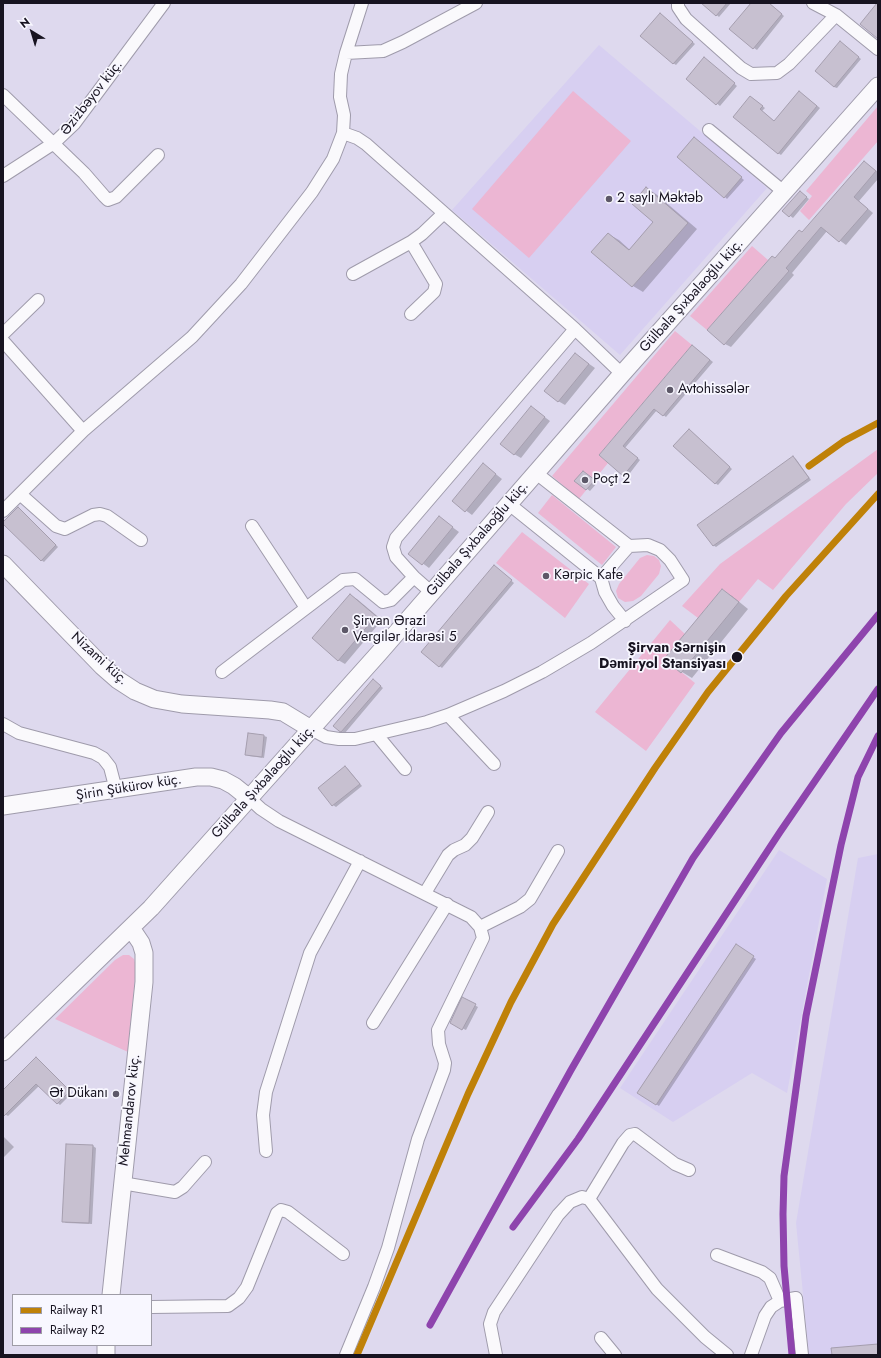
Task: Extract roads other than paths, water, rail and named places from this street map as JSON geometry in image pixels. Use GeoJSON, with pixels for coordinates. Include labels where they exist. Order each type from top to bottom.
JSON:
{"type":"FeatureCollection","features":[{"type":"Feature","properties":{"kind":"main road","name":"Gülbala Şıxbalaoğlu küç."},"geometry":{"type":"LineString","coordinates":[[3,1052],[151,908],[311,729],[536,474],[622,374],[878,86]]}},
{"type":"Feature","properties":{"kind":"main road","name":"Nizami küç."},"geometry":{"type":"LineString","coordinates":[[3,564],[102,666],[118,680],[135,691],[154,699],[182,704],[283,712],[311,729]]}},
{"type":"Feature","properties":{"kind":"main road","name":"Şirin Şükürov küç."},"geometry":{"type":"LineString","coordinates":[[3,806],[196,777],[211,777],[224,780],[249,798]]}},
{"type":"Feature","properties":{"kind":"main road","name":"Mehmandarov küç."},"geometry":{"type":"LineString","coordinates":[[111,1294],[144,982],[144,953],[141,943],[131,928]]}},
{"type":"Feature","properties":{"kind":"street","name":"Əzizbəyov küç."},"geometry":{"type":"LineString","coordinates":[[3,176],[54,143],[74,124],[164,3]]}},
{"type":"Feature","properties":{"kind":"street"},"geometry":{"type":"LineString","coordinates":[[3,511],[83,431],[192,337],[241,284],[312,192],[332,159],[343,133],[344,116],[340,96],[341,74],[362,3]]}},
{"type":"Feature","properties":{"kind":"street"},"geometry":{"type":"LineString","coordinates":[[346,53],[383,51],[476,3]]}},
{"type":"Feature","properties":{"kind":"street"},"geometry":{"type":"LineString","coordinates":[[678,3],[678,7],[686,19],[741,68],[751,74],[777,73],[789,64],[836,15]]}},
{"type":"Feature","properties":{"kind":"street"},"geometry":{"type":"LineString","coordinates":[[821,5],[836,15],[878,49]]}},
{"type":"Feature","properties":{"kind":"street"},"geometry":{"type":"LineString","coordinates":[[3,95],[54,143],[108,200],[116,197],[158,155]]}},
{"type":"Feature","properties":{"kind":"street"},"geometry":{"type":"LineString","coordinates":[[709,130],[784,192]]}},
{"type":"Feature","properties":{"kind":"street"},"geometry":{"type":"LineString","coordinates":[[343,133],[357,138],[366,144],[575,329],[622,374]]}},
{"type":"Feature","properties":{"kind":"street"},"geometry":{"type":"LineString","coordinates":[[353,274],[411,242],[422,234],[444,213]]}},
{"type":"Feature","properties":{"kind":"street"},"geometry":{"type":"LineString","coordinates":[[411,242],[436,284],[434,292],[411,314]]}},
{"type":"Feature","properties":{"kind":"street"},"geometry":{"type":"LineString","coordinates":[[3,334],[38,300]]}},
{"type":"Feature","properties":{"kind":"street"},"geometry":{"type":"LineString","coordinates":[[431,592],[414,577],[396,557],[393,547],[396,538],[575,329]]}},
{"type":"Feature","properties":{"kind":"street"},"geometry":{"type":"LineString","coordinates":[[3,341],[83,431]]}},
{"type":"Feature","properties":{"kind":"street"},"geometry":{"type":"LineString","coordinates":[[311,729],[326,737],[355,739],[377,735],[448,715],[504,691],[542,672],[625,621],[683,580],[670,560],[660,550],[648,545],[629,546],[536,474]]}},
{"type":"Feature","properties":{"kind":"street"},"geometry":{"type":"LineString","coordinates":[[20,494],[56,526],[66,530],[93,515],[100,514],[107,516],[140,540]]}},
{"type":"Feature","properties":{"kind":"street"},"geometry":{"type":"LineString","coordinates":[[509,504],[601,578],[605,592],[625,621]]}},
{"type":"Feature","properties":{"kind":"street"},"geometry":{"type":"LineString","coordinates":[[252,526],[306,608]]}},
{"type":"Feature","properties":{"kind":"street"},"geometry":{"type":"LineString","coordinates":[[601,578],[629,546]]}},
{"type":"Feature","properties":{"kind":"street"},"geometry":{"type":"LineString","coordinates":[[222,672],[343,580],[355,580],[383,602],[391,600],[414,577]]}},
{"type":"Feature","properties":{"kind":"street"},"geometry":{"type":"LineString","coordinates":[[448,715],[494,764]]}},
{"type":"Feature","properties":{"kind":"street"},"geometry":{"type":"LineString","coordinates":[[3,724],[19,733],[94,753],[103,758],[110,767],[116,790]]}},
{"type":"Feature","properties":{"kind":"street"},"geometry":{"type":"LineString","coordinates":[[377,735],[405,769]]}},
{"type":"Feature","properties":{"kind":"street"},"geometry":{"type":"LineString","coordinates":[[249,798],[261,809],[279,821],[471,917],[480,927],[483,938],[438,1030],[437,1038],[445,1063],[444,1070],[418,1139],[386,1254],[346,1355]]}},
{"type":"Feature","properties":{"kind":"street"},"geometry":{"type":"LineString","coordinates":[[424,893],[448,855],[472,838],[488,812]]}},
{"type":"Feature","properties":{"kind":"street"},"geometry":{"type":"LineString","coordinates":[[480,927],[520,908],[530,899],[558,851]]}},
{"type":"Feature","properties":{"kind":"street"},"geometry":{"type":"LineString","coordinates":[[266,1151],[262,1115],[266,1092],[310,953],[360,861]]}},
{"type":"Feature","properties":{"kind":"street"},"geometry":{"type":"LineString","coordinates":[[373,1023],[447,904]]}},
{"type":"Feature","properties":{"kind":"street"},"geometry":{"type":"LineString","coordinates":[[589,1199],[623,1143],[630,1135],[635,1134],[675,1164],[689,1170]]}},
{"type":"Feature","properties":{"kind":"street"},"geometry":{"type":"LineString","coordinates":[[122,1183],[175,1192],[184,1187],[205,1162]]}},
{"type":"Feature","properties":{"kind":"street"},"geometry":{"type":"LineString","coordinates":[[496,1355],[490,1324],[494,1312],[558,1215],[570,1202],[582,1197],[589,1199],[657,1289],[705,1337],[726,1355]]}},
{"type":"Feature","properties":{"kind":"street"},"geometry":{"type":"LineString","coordinates":[[152,1307],[228,1306],[239,1298],[247,1287],[277,1213],[281,1210],[288,1212],[343,1254]]}},
{"type":"Feature","properties":{"kind":"street"},"geometry":{"type":"LineString","coordinates":[[717,1255],[762,1272],[770,1278],[780,1300]]}},
{"type":"Feature","properties":{"kind":"street"},"geometry":{"type":"LineString","coordinates":[[751,1355],[771,1307],[780,1300],[796,1298],[802,1355]]}},
{"type":"Feature","properties":{"kind":"street"},"geometry":{"type":"LineString","coordinates":[[601,1338],[615,1355]]}},
{"type":"Feature","properties":{"kind":"rail line","name":"R1"},"geometry":{"type":"LineString","coordinates":[[809,466],[844,441],[878,423]]}},
{"type":"Feature","properties":{"kind":"rail line","name":"R1"},"geometry":{"type":"LineString","coordinates":[[357,1355],[468,1094],[511,1002],[553,924],[655,768],[708,692],[786,596],[878,494]]}},
{"type":"Feature","properties":{"kind":"rail line","name":"R2"},"geometry":{"type":"LineString","coordinates":[[430,1325],[571,1070],[693,858],[781,733],[878,615]]}},
{"type":"Feature","properties":{"kind":"rail line","name":"R2"},"geometry":{"type":"LineString","coordinates":[[513,1227],[578,1139],[780,832],[878,689]]}},
{"type":"Feature","properties":{"kind":"rail line","name":"R2"},"geometry":{"type":"LineString","coordinates":[[792,1355],[784,1266],[784,1176],[806,1016],[841,845],[858,777],[878,736]]}},
{"type":"Feature","properties":{"kind":"place","name":"2 saylı Məktəb"},"geometry":{"type":"Point","coordinates":[609,199]}},
{"type":"Feature","properties":{"kind":"place","name":"Avtohissələr"},"geometry":{"type":"Point","coordinates":[670,390]}},
{"type":"Feature","properties":{"kind":"place","name":"Poçt 2"},"geometry":{"type":"Point","coordinates":[585,480]}},
{"type":"Feature","properties":{"kind":"place","name":"Kərpic Kafe"},"geometry":{"type":"Point","coordinates":[546,576]}},
{"type":"Feature","properties":{"kind":"place","name":"Şirvan Ərazi Vergilər İdarəsi 5"},"geometry":{"type":"Point","coordinates":[345,630]}},
{"type":"Feature","properties":{"kind":"place","name":"Şirvan Sərnişin Dəmiryol Stansiyası"},"geometry":{"type":"Point","coordinates":[737,657]}},
{"type":"Feature","properties":{"kind":"place","name":"Ət Dükanı"},"geometry":{"type":"Point","coordinates":[116,1094]}}]}
